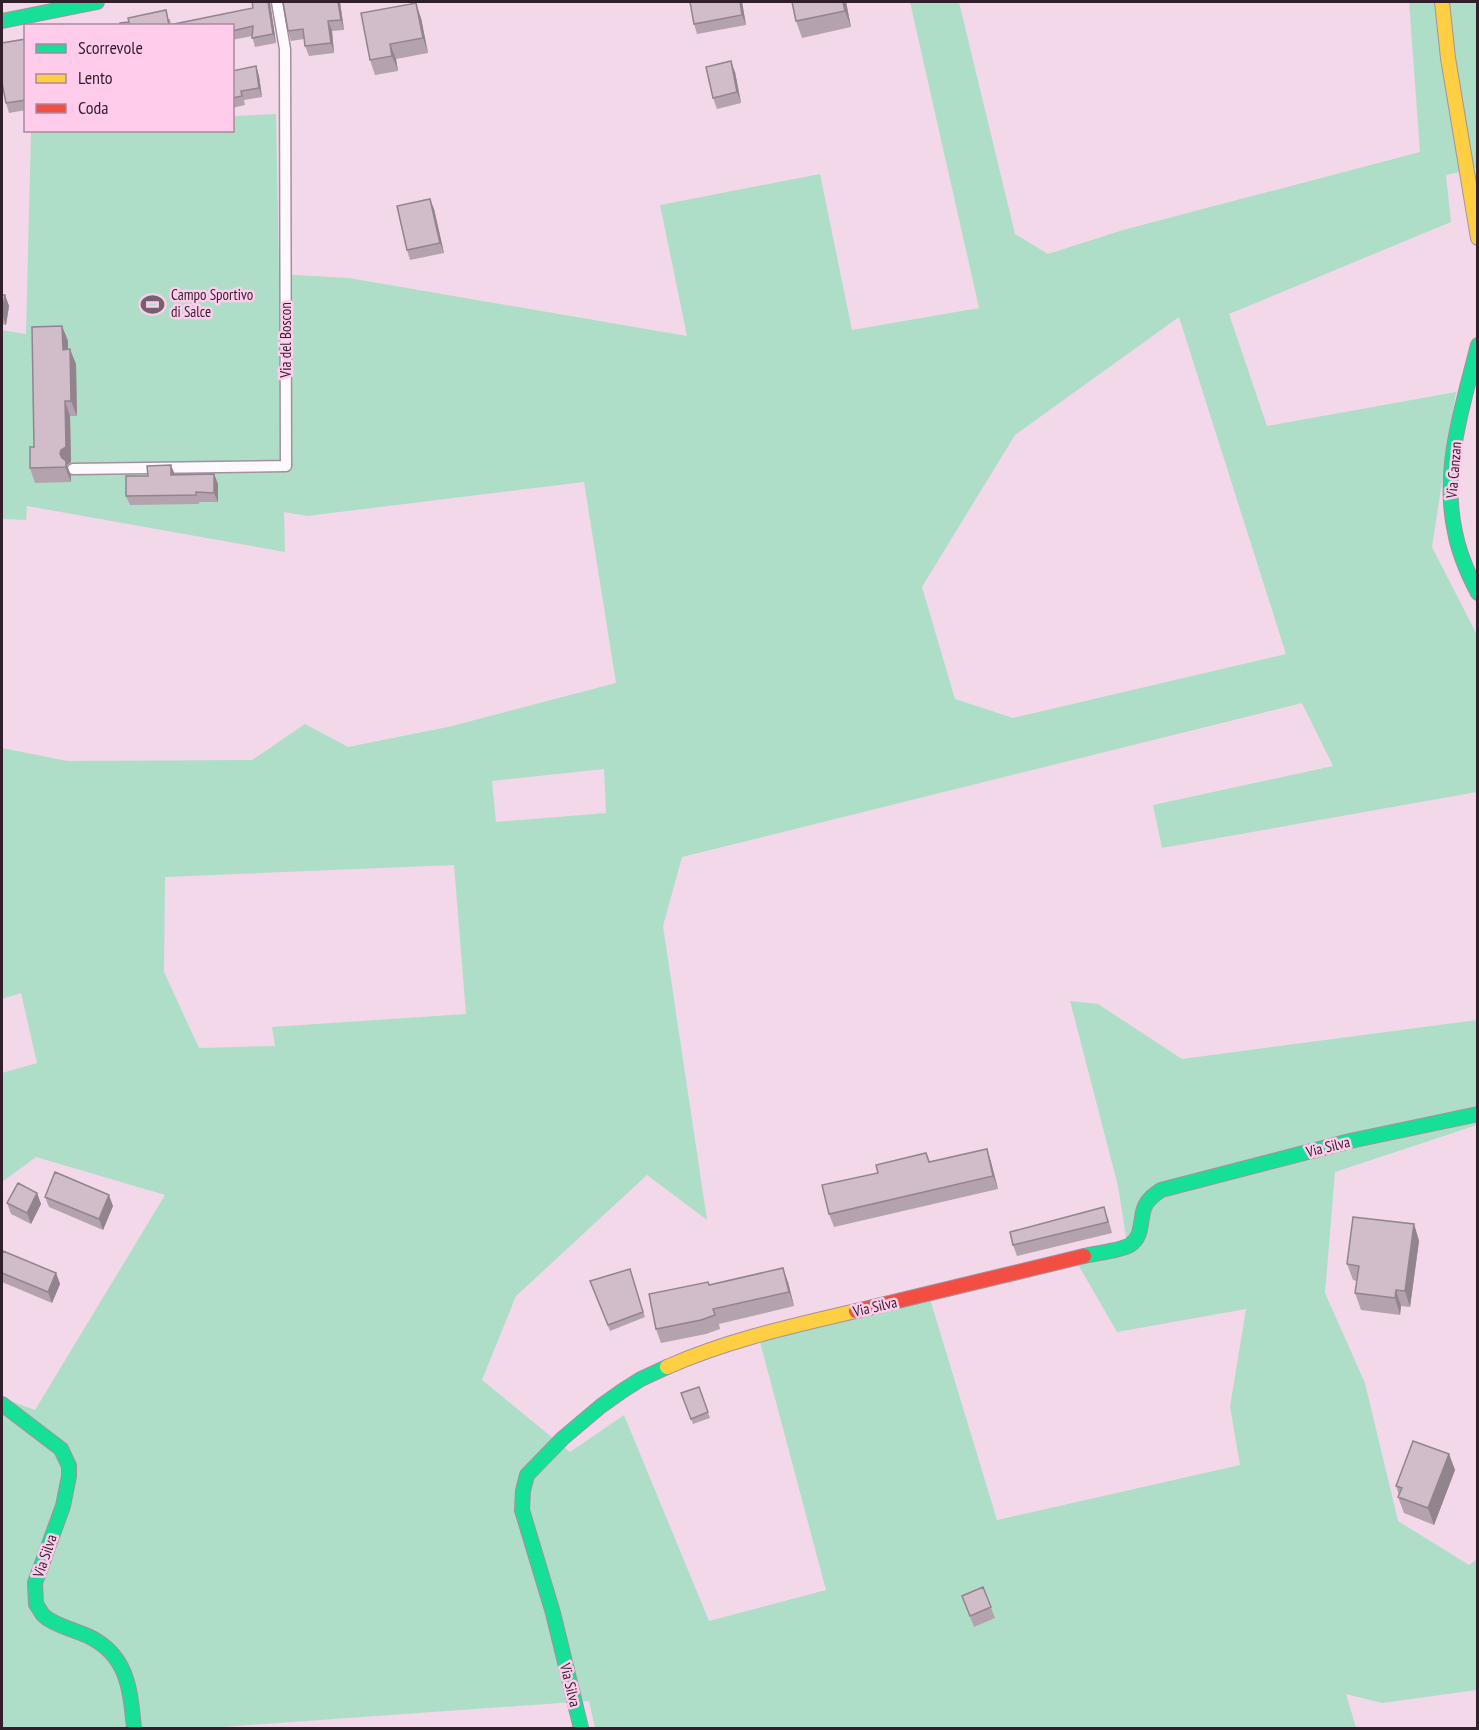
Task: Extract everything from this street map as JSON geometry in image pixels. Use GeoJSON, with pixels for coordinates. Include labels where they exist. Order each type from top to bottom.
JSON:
{"type":"FeatureCollection","features":[{"type":"Feature","properties":{"kind":"street"},"geometry":{"type":"LineString","coordinates":[[2,21],[98,2]]}},
{"type":"Feature","properties":{"kind":"street"},"geometry":{"type":"LineString","coordinates":[[1442,2],[1448,58],[1478,238]]}},
{"type":"Feature","properties":{"kind":"street","name":"Via Canzan"},"geometry":{"type":"LineString","coordinates":[[1478,345],[1454,450],[1450,496],[1452,522],[1457,542],[1478,593]]}},
{"type":"Feature","properties":{"kind":"street","name":"Via Silva"},"geometry":{"type":"LineString","coordinates":[[581,1728],[553,1613],[524,1518],[522,1500],[527,1475],[538,1462],[582,1421],[622,1390],[686,1359],[752,1336],[1128,1246],[1135,1243],[1138,1237],[1143,1206],[1153,1194],[1161,1190],[1350,1141],[1478,1114]]}},
{"type":"Feature","properties":{"kind":"street","name":"Via Silva"},"geometry":{"type":"LineString","coordinates":[[2,1404],[61,1449],[70,1467],[67,1492],[35,1583],[34,1592],[38,1610],[54,1622],[102,1644],[117,1658],[125,1672],[129,1686],[134,1728]]}},
{"type":"Feature","properties":{"kind":"lane","name":"Via del Boscon"},"geometry":{"type":"LineString","coordinates":[[73,469],[286,466],[285,49],[277,2]]}},
{"type":"Feature","properties":{"kind":"green space"},"geometry":{"type":"Polygon","coordinates":[[[910,2],[959,2],[1015,234],[1048,254],[1123,230],[1420,152],[1409,2],[1477,2],[1477,168],[1446,175],[1451,222],[1229,314],[1267,426],[1456,392],[1432,547],[1477,635],[1477,792],[1162,848],[1153,805],[1333,766],[1302,703],[682,857],[663,926],[707,1220],[647,1175],[516,1296],[482,1380],[570,1452],[624,1415],[709,1621],[826,1590],[760,1342],[930,1299],[997,1520],[1240,1465],[1230,1407],[1246,1309],[1117,1332],[1076,1261],[1127,1243],[1118,1186],[1070,1001],[1098,1004],[1182,1059],[1477,1020],[1477,1125],[1335,1172],[1325,1293],[1365,1383],[1398,1521],[1469,1565],[1477,1559],[1477,1690],[1382,1703],[1346,1694],[1356,1728],[595,1728],[589,1701],[208,1728],[2,1728],[2,1401],[5,1399],[35,1410],[165,1195],[36,1157],[2,1182],[2,1073],[37,1063],[21,993],[2,999],[2,748],[67,761],[252,760],[305,724],[348,747],[448,727],[616,683],[584,482],[307,516],[284,512],[285,552],[27,506],[26,520],[2,519],[2,330],[26,334],[31,132],[234,132],[234,116],[276,114],[279,274],[349,278],[687,336],[660,205],[820,174],[852,330],[979,308],[910,2]],[[1179,317],[1015,435],[922,587],[955,699],[1013,718],[1286,654],[1179,317]],[[604,769],[492,781],[496,822],[606,813],[604,769]],[[454,865],[165,877],[164,972],[199,1048],[275,1046],[272,1027],[466,1014],[454,865]]]}},
{"type":"Feature","properties":{"kind":"building"},"geometry":{"type":"Polygon","coordinates":[[[252,2],[268,2],[273,34],[252,38],[253,26],[234,31],[234,24],[174,24],[253,8],[252,2]]]}},
{"type":"Feature","properties":{"kind":"building"},"geometry":{"type":"Polygon","coordinates":[[[283,2],[338,2],[341,20],[328,21],[331,43],[305,46],[303,29],[288,31],[283,2]]]}},
{"type":"Feature","properties":{"kind":"building"},"geometry":{"type":"Polygon","coordinates":[[[690,2],[740,2],[742,15],[694,24],[690,2]]]}},
{"type":"Feature","properties":{"kind":"building"},"geometry":{"type":"Polygon","coordinates":[[[792,2],[843,2],[845,11],[796,21],[792,2]]]}},
{"type":"Feature","properties":{"kind":"building"},"geometry":{"type":"Polygon","coordinates":[[[416,3],[423,38],[390,44],[392,56],[370,60],[361,13],[416,3]]]}},
{"type":"Feature","properties":{"kind":"building"},"geometry":{"type":"Polygon","coordinates":[[[166,10],[169,24],[120,24],[129,22],[128,18],[166,10]]]}},
{"type":"Feature","properties":{"kind":"building"},"geometry":{"type":"Polygon","coordinates":[[[24,39],[24,100],[6,103],[2,83],[2,43],[24,39]]]}},
{"type":"Feature","properties":{"kind":"building"},"geometry":{"type":"Polygon","coordinates":[[[731,61],[737,92],[713,98],[706,67],[731,61]]]}},
{"type":"Feature","properties":{"kind":"building"},"geometry":{"type":"Polygon","coordinates":[[[256,66],[259,88],[241,91],[242,96],[234,98],[234,71],[256,66]]]}},
{"type":"Feature","properties":{"kind":"building"},"geometry":{"type":"Polygon","coordinates":[[[430,199],[440,243],[407,250],[397,206],[430,199]]]}},
{"type":"Feature","properties":{"kind":"building"},"geometry":{"type":"Polygon","coordinates":[[[2,295],[5,295],[2,314],[2,295]]]}},
{"type":"Feature","properties":{"kind":"building"},"geometry":{"type":"Polygon","coordinates":[[[62,326],[63,350],[70,349],[71,401],[65,401],[66,447],[61,450],[60,454],[66,461],[66,467],[30,468],[30,447],[34,447],[32,327],[62,326]]]}},
{"type":"Feature","properties":{"kind":"building"},"geometry":{"type":"Polygon","coordinates":[[[171,465],[171,475],[214,474],[214,493],[126,496],[126,476],[148,476],[147,466],[171,465]]]}},
{"type":"Feature","properties":{"kind":"building"},"geometry":{"type":"Polygon","coordinates":[[[987,1149],[993,1176],[829,1214],[822,1185],[878,1173],[876,1165],[926,1153],[929,1162],[987,1149]]]}},
{"type":"Feature","properties":{"kind":"building"},"geometry":{"type":"Polygon","coordinates":[[[55,1172],[109,1195],[99,1219],[45,1197],[55,1172]]]}},
{"type":"Feature","properties":{"kind":"building"},"geometry":{"type":"Polygon","coordinates":[[[18,1183],[37,1193],[27,1213],[7,1203],[18,1183]]]}},
{"type":"Feature","properties":{"kind":"building"},"geometry":{"type":"Polygon","coordinates":[[[1104,1207],[1108,1222],[1013,1245],[1010,1232],[1104,1207]]]}},
{"type":"Feature","properties":{"kind":"building"},"geometry":{"type":"Polygon","coordinates":[[[1353,1217],[1414,1224],[1405,1291],[1396,1290],[1395,1298],[1355,1293],[1359,1266],[1347,1264],[1353,1217]]]}},
{"type":"Feature","properties":{"kind":"building"},"geometry":{"type":"Polygon","coordinates":[[[3,1251],[56,1273],[48,1292],[2,1273],[3,1251]]]}},
{"type":"Feature","properties":{"kind":"building"},"geometry":{"type":"Polygon","coordinates":[[[783,1268],[789,1292],[713,1309],[715,1315],[701,1320],[656,1329],[649,1294],[708,1282],[709,1285],[783,1268]]]}},
{"type":"Feature","properties":{"kind":"building"},"geometry":{"type":"Polygon","coordinates":[[[630,1269],[643,1312],[608,1325],[590,1281],[630,1269]]]}},
{"type":"Feature","properties":{"kind":"building"},"geometry":{"type":"Polygon","coordinates":[[[699,1387],[708,1412],[691,1419],[681,1393],[699,1387]]]}},
{"type":"Feature","properties":{"kind":"building"},"geometry":{"type":"Polygon","coordinates":[[[1413,1441],[1449,1454],[1428,1508],[1398,1497],[1402,1488],[1396,1486],[1413,1441]]]}},
{"type":"Feature","properties":{"kind":"building"},"geometry":{"type":"Polygon","coordinates":[[[983,1587],[991,1607],[970,1616],[962,1596],[983,1587]]]}},
{"type":"Feature","properties":{"kind":"traffic: fast"},"geometry":{"type":"LineString","coordinates":[[2,21],[97,2]]}},
{"type":"Feature","properties":{"kind":"traffic: fast"},"geometry":{"type":"LineString","coordinates":[[1478,345],[1460,414],[1452,461],[1451,485],[1451,509],[1457,540],[1464,564],[1478,593]]}},
{"type":"Feature","properties":{"kind":"traffic: fast"},"geometry":{"type":"LineString","coordinates":[[1084,1256],[1130,1245],[1139,1232],[1146,1204],[1161,1190],[1350,1141],[1478,1114]]}},
{"type":"Feature","properties":{"kind":"traffic: fast"},"geometry":{"type":"LineString","coordinates":[[581,1728],[553,1613],[522,1510],[523,1491],[527,1475],[563,1438],[622,1391],[667,1367]]}},
{"type":"Feature","properties":{"kind":"traffic: fast"},"geometry":{"type":"LineString","coordinates":[[2,1404],[61,1449],[69,1466],[63,1506],[35,1583],[36,1604],[48,1619],[88,1636],[112,1653],[125,1675],[134,1728]]}},
{"type":"Feature","properties":{"kind":"traffic: slow"},"geometry":{"type":"LineString","coordinates":[[1442,2],[1448,58],[1478,238]]}},
{"type":"Feature","properties":{"kind":"traffic: slow"},"geometry":{"type":"LineString","coordinates":[[667,1367],[737,1341],[856,1311]]}},
{"type":"Feature","properties":{"kind":"traffic: jam"},"geometry":{"type":"LineString","coordinates":[[856,1311],[1084,1256]]}},
{"type":"Feature","properties":{"kind":"place","name":"Campo Sportivo di Salce"},"geometry":{"type":"Point","coordinates":[153,304]}}]}
